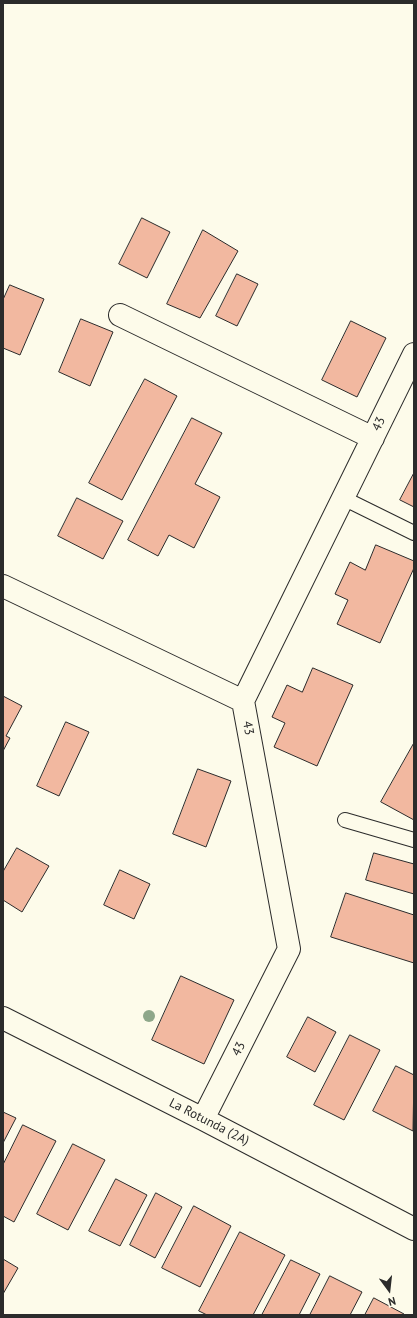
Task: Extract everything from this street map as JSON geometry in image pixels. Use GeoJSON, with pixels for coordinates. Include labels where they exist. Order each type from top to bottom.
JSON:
{"type":"FeatureCollection","features":[{"type":"Feature","properties":{"kind":"street"},"geometry":{"type":"LineString","coordinates":[[120,315],[373,438]]}},
{"type":"Feature","properties":{"kind":"street","name":"43"},"geometry":{"type":"LineString","coordinates":[[203,1119],[289,949],[243,701],[414,354]]}},
{"type":"Feature","properties":{"kind":"street"},"geometry":{"type":"LineString","coordinates":[[3,586],[243,701]]}},
{"type":"Feature","properties":{"kind":"street","name":"La Rotunda (2A)"},"geometry":{"type":"LineString","coordinates":[[3,1018],[203,1119],[414,1229]]}},
{"type":"Feature","properties":{"kind":"lane"},"geometry":{"type":"LineString","coordinates":[[343,498],[414,533]]}},
{"type":"Feature","properties":{"kind":"lane"},"geometry":{"type":"LineString","coordinates":[[345,820],[414,840]]}},
{"type":"Feature","properties":{"kind":"building"},"geometry":{"type":"Polygon","coordinates":[[[142,218],[170,232],[147,278],[119,264],[142,218]]]}},
{"type":"Feature","properties":{"kind":"building"},"geometry":{"type":"Polygon","coordinates":[[[203,230],[238,251],[200,318],[167,304],[203,230]]]}},
{"type":"Feature","properties":{"kind":"building"},"geometry":{"type":"Polygon","coordinates":[[[237,274],[258,284],[237,326],[216,316],[237,274]]]}},
{"type":"Feature","properties":{"kind":"building"},"geometry":{"type":"Polygon","coordinates":[[[10,285],[44,299],[20,355],[3,348],[3,300],[10,285]]]}},
{"type":"Feature","properties":{"kind":"building"},"geometry":{"type":"Polygon","coordinates":[[[81,319],[113,332],[90,386],[59,372],[81,319]]]}},
{"type":"Feature","properties":{"kind":"building"},"geometry":{"type":"Polygon","coordinates":[[[351,321],[386,338],[357,397],[322,380],[351,321]]]}},
{"type":"Feature","properties":{"kind":"building"},"geometry":{"type":"Polygon","coordinates":[[[145,379],[177,396],[122,500],[89,483],[145,379]]]}},
{"type":"Feature","properties":{"kind":"building"},"geometry":{"type":"Polygon","coordinates":[[[192,418],[222,433],[195,484],[220,497],[194,548],[169,535],[158,556],[128,540],[192,418]]]}},
{"type":"Feature","properties":{"kind":"building"},"geometry":{"type":"Polygon","coordinates":[[[414,473],[414,507],[400,500],[414,473]]]}},
{"type":"Feature","properties":{"kind":"building"},"geometry":{"type":"Polygon","coordinates":[[[77,498],[123,521],[103,559],[58,536],[77,498]]]}},
{"type":"Feature","properties":{"kind":"building"},"geometry":{"type":"Polygon","coordinates":[[[376,545],[414,561],[414,568],[380,643],[337,624],[348,600],[335,594],[350,562],[365,570],[376,545]]]}},
{"type":"Feature","properties":{"kind":"building"},"geometry":{"type":"Polygon","coordinates":[[[313,668],[353,685],[317,766],[274,747],[285,723],[272,717],[287,685],[302,692],[313,668]]]}},
{"type":"Feature","properties":{"kind":"building"},"geometry":{"type":"Polygon","coordinates":[[[3,696],[22,706],[6,736],[10,738],[3,751],[3,696]]]}},
{"type":"Feature","properties":{"kind":"building"},"geometry":{"type":"Polygon","coordinates":[[[66,722],[89,732],[59,796],[37,786],[66,722]]]}},
{"type":"Feature","properties":{"kind":"building"},"geometry":{"type":"Polygon","coordinates":[[[414,743],[414,820],[381,802],[414,743]]]}},
{"type":"Feature","properties":{"kind":"building"},"geometry":{"type":"Polygon","coordinates":[[[198,769],[231,781],[206,847],[173,834],[198,769]]]}},
{"type":"Feature","properties":{"kind":"building"},"geometry":{"type":"Polygon","coordinates":[[[17,848],[49,866],[22,912],[3,900],[3,872],[17,848]]]}},
{"type":"Feature","properties":{"kind":"building"},"geometry":{"type":"Polygon","coordinates":[[[374,853],[414,864],[414,894],[366,880],[374,853]]]}},
{"type":"Feature","properties":{"kind":"building"},"geometry":{"type":"Polygon","coordinates":[[[120,870],[150,884],[134,919],[104,905],[120,870]]]}},
{"type":"Feature","properties":{"kind":"building"},"geometry":{"type":"Polygon","coordinates":[[[346,893],[414,915],[414,963],[331,937],[346,893]]]}},
{"type":"Feature","properties":{"kind":"building"},"geometry":{"type":"Polygon","coordinates":[[[181,976],[234,1000],[204,1064],[152,1040],[181,976]]]}},
{"type":"Feature","properties":{"kind":"building"},"geometry":{"type":"Polygon","coordinates":[[[308,1017],[336,1032],[315,1072],[287,1057],[308,1017]]]}},
{"type":"Feature","properties":{"kind":"building"},"geometry":{"type":"Polygon","coordinates":[[[350,1035],[380,1050],[344,1120],[314,1105],[350,1035]]]}},
{"type":"Feature","properties":{"kind":"building"},"geometry":{"type":"Polygon","coordinates":[[[396,1066],[414,1075],[413,1131],[373,1111],[396,1066]]]}},
{"type":"Feature","properties":{"kind":"building"},"geometry":{"type":"Polygon","coordinates":[[[3,1112],[16,1118],[3,1143],[3,1112]]]}},
{"type":"Feature","properties":{"kind":"building"},"geometry":{"type":"Polygon","coordinates":[[[23,1125],[56,1141],[14,1222],[3,1216],[3,1165],[23,1125]]]}},
{"type":"Feature","properties":{"kind":"building"},"geometry":{"type":"Polygon","coordinates":[[[73,1144],[105,1160],[68,1230],[37,1214],[73,1144]]]}},
{"type":"Feature","properties":{"kind":"building"},"geometry":{"type":"Polygon","coordinates":[[[116,1179],[147,1195],[120,1246],[89,1231],[116,1179]]]}},
{"type":"Feature","properties":{"kind":"building"},"geometry":{"type":"Polygon","coordinates":[[[156,1193],[182,1207],[155,1258],[130,1245],[156,1193]]]}},
{"type":"Feature","properties":{"kind":"building"},"geometry":{"type":"Polygon","coordinates":[[[194,1206],[231,1226],[200,1287],[162,1268],[194,1206]]]}},
{"type":"Feature","properties":{"kind":"building"},"geometry":{"type":"Polygon","coordinates":[[[240,1232],[285,1255],[253,1315],[207,1315],[199,1311],[240,1232]]]}},
{"type":"Feature","properties":{"kind":"building"},"geometry":{"type":"Polygon","coordinates":[[[3,1259],[18,1268],[3,1294],[3,1259]]]}},
{"type":"Feature","properties":{"kind":"building"},"geometry":{"type":"Polygon","coordinates":[[[291,1260],[320,1274],[299,1315],[262,1315],[291,1260]]]}},
{"type":"Feature","properties":{"kind":"building"},"geometry":{"type":"Polygon","coordinates":[[[330,1276],[362,1292],[350,1315],[310,1315],[330,1276]]]}},
{"type":"Feature","properties":{"kind":"building"},"geometry":{"type":"Polygon","coordinates":[[[374,1298],[404,1314],[404,1315],[365,1315],[374,1298]]]}}]}
